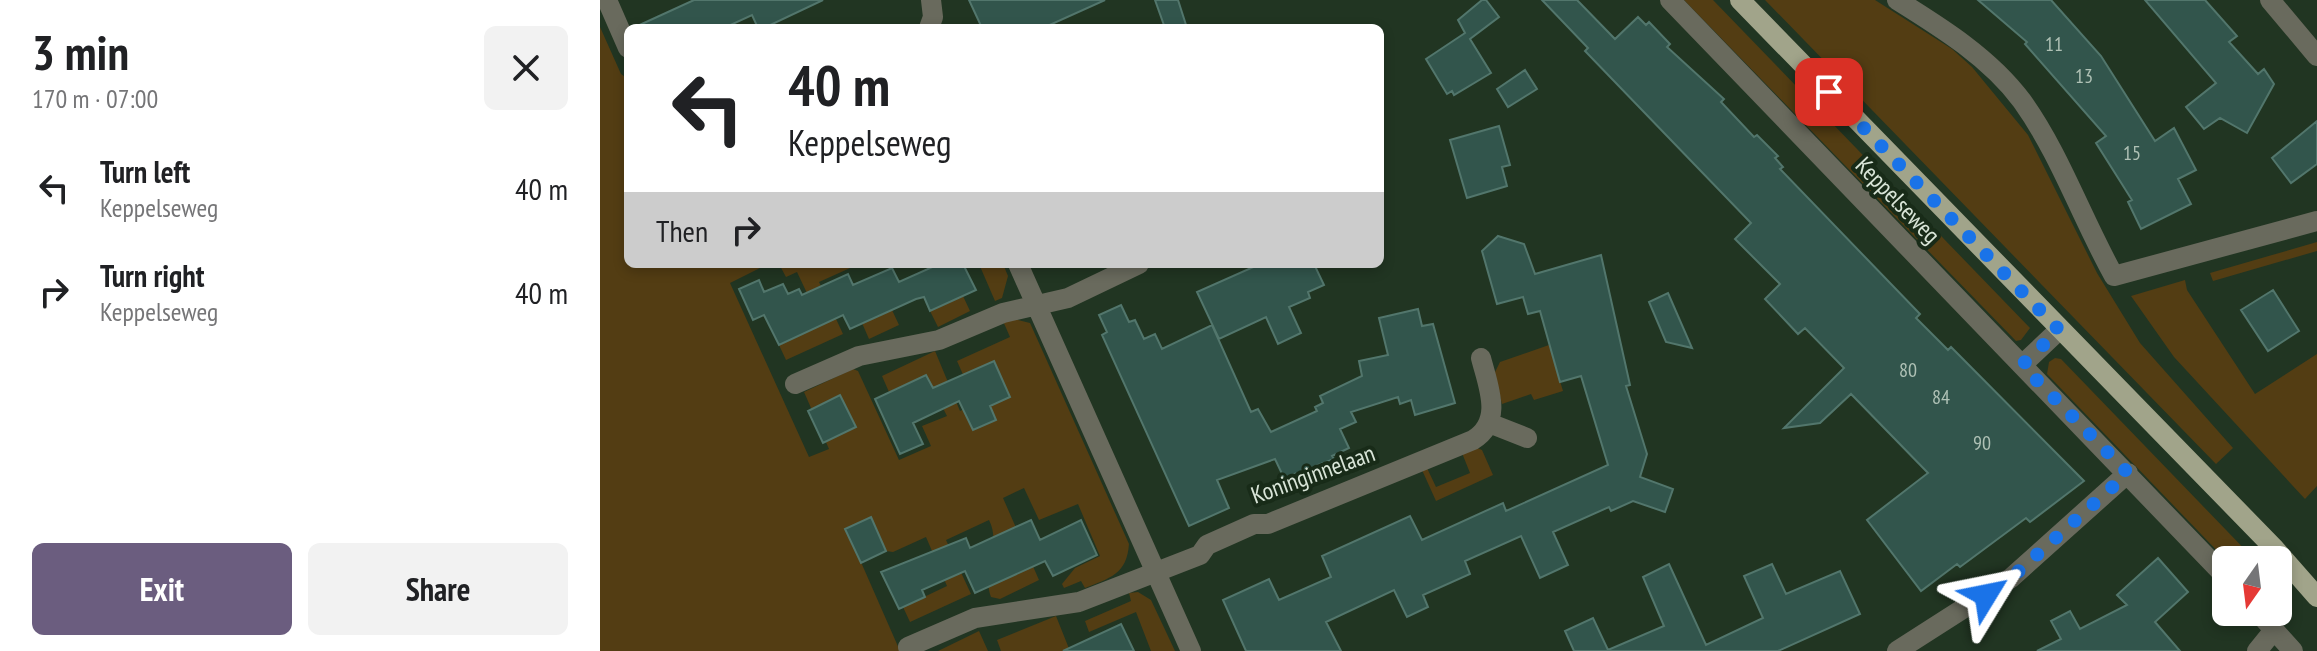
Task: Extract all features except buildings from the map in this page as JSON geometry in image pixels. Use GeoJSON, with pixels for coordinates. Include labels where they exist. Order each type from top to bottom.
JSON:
{"type":"FeatureCollection","features":[{"type":"Feature","properties":{"kind":"main road","name":"Keppelseweg"},"geometry":{"type":"LineString","coordinates":[[1740,0],[2275,549],[2317,597]]}},
{"type":"Feature","properties":{"kind":"street"},"geometry":{"type":"LineString","coordinates":[[607,0],[624,39]]}},
{"type":"Feature","properties":{"kind":"street"},"geometry":{"type":"LineString","coordinates":[[930,24],[931,0]]}},
{"type":"Feature","properties":{"kind":"street","name":"Keppelseweg"},"geometry":{"type":"LineString","coordinates":[[1670,0],[2212,562]]}},
{"type":"Feature","properties":{"kind":"street"},"geometry":{"type":"LineString","coordinates":[[1897,0],[1966,46],[2020,99],[2040,130],[2114,276],[2317,221]]}},
{"type":"Feature","properties":{"kind":"street"},"geometry":{"type":"LineString","coordinates":[[2270,0],[2317,56]]}},
{"type":"Feature","properties":{"kind":"street"},"geometry":{"type":"LineString","coordinates":[[1020,268],[1191,651]]}},
{"type":"Feature","properties":{"kind":"street"},"geometry":{"type":"LineString","coordinates":[[795,384],[859,356],[939,340],[1003,313],[1068,298],[1131,268]]}},
{"type":"Feature","properties":{"kind":"street"},"geometry":{"type":"LineString","coordinates":[[2022,365],[2059,330]]}},
{"type":"Feature","properties":{"kind":"street"},"geometry":{"type":"LineString","coordinates":[[1481,358],[1493,404],[1489,423],[1527,438]]}},
{"type":"Feature","properties":{"kind":"street","name":"Koninginnelaan"},"geometry":{"type":"LineString","coordinates":[[908,647],[975,618],[1079,602],[1156,574],[1200,555],[1207,545],[1254,524],[1268,524],[1473,440],[1482,434],[1489,423]]}},
{"type":"Feature","properties":{"kind":"street"},"geometry":{"type":"LineString","coordinates":[[1897,651],[2011,578],[2128,473]]}},
{"type":"Feature","properties":{"kind":"street"},"geometry":{"type":"LineString","coordinates":[[2270,626],[2293,651]]}},
{"type":"Feature","properties":{"kind":"street"},"geometry":{"type":"LineString","coordinates":[[2257,651],[2274,630]]}},
{"type":"Feature","properties":{"kind":"shaded area"},"geometry":{"type":"Polygon","coordinates":[[[1684,0],[1713,0],[2030,328],[2021,340],[2016,341],[1684,0]]]}},
{"type":"Feature","properties":{"kind":"shaded area"},"geometry":{"type":"Polygon","coordinates":[[[1765,0],[1875,0],[1952,49],[1972,67],[2028,135],[2097,273],[2140,343],[2233,448],[2216,464],[1765,0]]]}},
{"type":"Feature","properties":{"kind":"shaded area"},"geometry":{"type":"Polygon","coordinates":[[[600,27],[624,76],[624,268],[760,268],[730,283],[809,457],[829,449],[804,392],[853,369],[858,371],[899,460],[931,446],[922,426],[947,416],[926,375],[889,392],[882,376],[935,351],[960,411],[976,404],[957,361],[1010,337],[1003,321],[1010,318],[1030,323],[1129,544],[1125,562],[1116,574],[1085,588],[1081,581],[1064,588],[1062,584],[1075,568],[1100,556],[1078,504],[1039,520],[1024,488],[1003,498],[1039,580],[1000,599],[991,597],[988,578],[993,539],[989,520],[946,540],[971,594],[910,622],[903,607],[947,586],[926,537],[893,552],[886,551],[871,518],[846,528],[900,651],[600,651],[600,27]]]}},
{"type":"Feature","properties":{"kind":"shaded area"},"geometry":{"type":"Polygon","coordinates":[[[2317,242],[2317,251],[2213,281],[2210,273],[2317,242]]]}},
{"type":"Feature","properties":{"kind":"shaded area"},"geometry":{"type":"Polygon","coordinates":[[[781,268],[850,268],[819,282],[843,334],[786,360],[779,345],[822,325],[797,272],[786,277],[781,268]]]}},
{"type":"Feature","properties":{"kind":"shaded area"},"geometry":{"type":"Polygon","coordinates":[[[981,268],[1005,268],[1008,276],[1002,298],[995,301],[981,268]]]}},
{"type":"Feature","properties":{"kind":"shaded area"},"geometry":{"type":"Polygon","coordinates":[[[2185,280],[2187,290],[2255,394],[2317,354],[2317,486],[2305,499],[2174,357],[2131,296],[2185,280]]]}},
{"type":"Feature","properties":{"kind":"shaded area"},"geometry":{"type":"Polygon","coordinates":[[[963,296],[970,311],[938,327],[930,311],[963,296]]]}},
{"type":"Feature","properties":{"kind":"shaded area"},"geometry":{"type":"Polygon","coordinates":[[[892,310],[899,325],[869,339],[862,323],[892,310]]]}},
{"type":"Feature","properties":{"kind":"shaded area"},"geometry":{"type":"Polygon","coordinates":[[[1549,345],[1563,391],[1534,400],[1531,394],[1502,404],[1494,374],[1500,362],[1549,345]]]}},
{"type":"Feature","properties":{"kind":"shaded area"},"geometry":{"type":"Polygon","coordinates":[[[2055,358],[2061,359],[2241,546],[2213,546],[2047,374],[2049,362],[2055,358]]]}},
{"type":"Feature","properties":{"kind":"shaded area"},"geometry":{"type":"Polygon","coordinates":[[[1475,447],[1482,450],[1493,475],[1436,501],[1422,470],[1427,468],[1436,487],[1470,473],[1462,453],[1475,447]]]}},
{"type":"Feature","properties":{"kind":"shaded area"},"geometry":{"type":"Polygon","coordinates":[[[1138,592],[1151,600],[1175,651],[1151,651],[1136,612],[1089,632],[1085,621],[1131,601],[1129,593],[1138,592]]]}},
{"type":"Feature","properties":{"kind":"shaded area"},"geometry":{"type":"Polygon","coordinates":[[[1056,616],[1070,651],[1001,651],[997,640],[1056,616]]]}},
{"type":"Feature","properties":{"kind":"shaded area"},"geometry":{"type":"Polygon","coordinates":[[[979,631],[988,651],[938,651],[979,631]]]}},
{"type":"Feature","properties":{"kind":"route"},"geometry":{"type":"LineString","coordinates":[[1829,92],[2059,330],[2022,365],[2128,473],[2011,578],[1986,595]]}}]}
